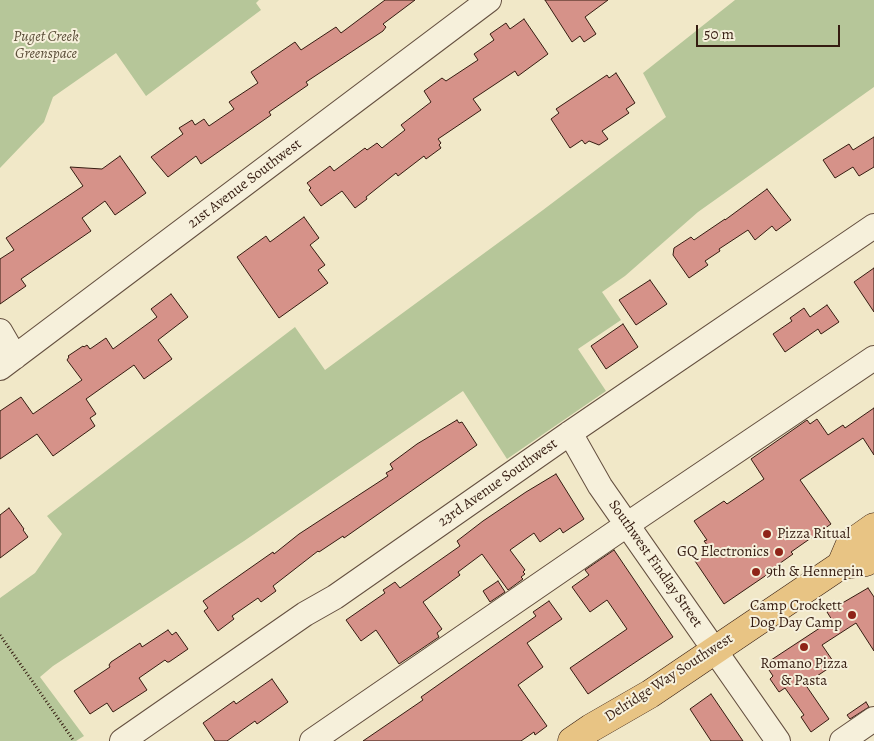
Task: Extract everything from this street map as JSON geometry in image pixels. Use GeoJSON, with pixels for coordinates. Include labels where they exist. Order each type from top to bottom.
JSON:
{"type":"FeatureCollection","features":[{"type":"Feature","properties":{"kind":"main road"},"geometry":{"type":"LineString","coordinates":[[841,565],[850,544],[874,527]]}},
{"type":"Feature","properties":{"kind":"main road","name":"Delridge Way Southwest"},"geometry":{"type":"LineString","coordinates":[[572,741],[650,694],[696,661],[714,651],[841,565],[866,562],[874,556]]}},
{"type":"Feature","properties":{"kind":"street","name":"21st Avenue Southwest"},"geometry":{"type":"LineString","coordinates":[[7,362],[488,0]]}},
{"type":"Feature","properties":{"kind":"street","name":"23rd Avenue Southwest"},"geometry":{"type":"LineString","coordinates":[[122,741],[874,226]]}},
{"type":"Feature","properties":{"kind":"street"},"geometry":{"type":"LineString","coordinates":[[0,331],[7,362]]}},
{"type":"Feature","properties":{"kind":"street"},"geometry":{"type":"LineString","coordinates":[[312,741],[874,358]]}},
{"type":"Feature","properties":{"kind":"street","name":"Southwest Findlay Street"},"geometry":{"type":"LineString","coordinates":[[570,433],[600,486],[778,741]]}},
{"type":"Feature","properties":{"kind":"street"},"geometry":{"type":"LineString","coordinates":[[842,741],[874,719]]}},
{"type":"Feature","properties":{"kind":"path"},"geometry":{"type":"LineString","coordinates":[[0,635],[74,741]]}},
{"type":"Feature","properties":{"kind":"green space","name":"Puget Creek Greenspace"},"geometry":{"type":"Polygon","coordinates":[[[0,0],[259,0],[256,3],[261,10],[146,96],[116,53],[53,97],[44,122],[0,168],[0,0]]]}},
{"type":"Feature","properties":{"kind":"green space"},"geometry":{"type":"Polygon","coordinates":[[[735,0],[874,0],[874,87],[698,212],[625,276],[602,292],[621,320],[578,349],[606,391],[507,459],[463,391],[244,541],[53,666],[40,677],[84,736],[76,741],[0,741],[0,598],[35,573],[62,534],[47,516],[295,327],[325,370],[543,210],[666,117],[643,73],[735,0]]]}},
{"type":"Feature","properties":{"kind":"building"},"geometry":{"type":"Polygon","coordinates":[[[385,0],[415,0],[383,24],[386,27],[383,31],[306,82],[308,85],[269,112],[271,115],[201,164],[196,156],[168,177],[151,157],[183,134],[179,128],[192,120],[195,125],[204,119],[209,126],[234,109],[229,102],[258,83],[251,72],[295,42],[301,50],[336,27],[341,33],[385,0]]]}},
{"type":"Feature","properties":{"kind":"building"},"geometry":{"type":"Polygon","coordinates":[[[545,0],[608,0],[585,17],[596,34],[584,42],[580,36],[572,42],[545,0]]]}},
{"type":"Feature","properties":{"kind":"building"},"geometry":{"type":"Polygon","coordinates":[[[524,19],[548,54],[518,76],[515,71],[473,99],[481,110],[438,139],[441,143],[439,145],[441,148],[426,159],[424,156],[398,176],[396,173],[355,208],[342,191],[321,206],[309,190],[311,188],[307,183],[330,166],[334,171],[365,148],[367,150],[377,143],[382,148],[405,130],[401,125],[431,102],[424,91],[442,78],[446,81],[478,60],[474,54],[494,40],[490,34],[506,23],[510,29],[524,19]]]}},
{"type":"Feature","properties":{"kind":"building"},"geometry":{"type":"Polygon","coordinates":[[[616,73],[635,103],[626,109],[629,113],[602,131],[608,139],[599,145],[589,141],[585,144],[582,140],[570,148],[551,119],[559,113],[556,109],[607,75],[609,78],[616,73]]]}},
{"type":"Feature","properties":{"kind":"building"},"geometry":{"type":"Polygon","coordinates":[[[874,137],[874,167],[859,176],[853,167],[835,178],[823,160],[849,144],[853,150],[874,137]]]}},
{"type":"Feature","properties":{"kind":"building"},"geometry":{"type":"Polygon","coordinates":[[[120,156],[146,193],[115,215],[105,201],[82,218],[91,231],[21,279],[26,286],[0,304],[0,259],[14,250],[6,238],[83,186],[70,167],[102,169],[120,156]]]}},
{"type":"Feature","properties":{"kind":"building"},"geometry":{"type":"Polygon","coordinates":[[[767,189],[791,220],[776,231],[772,226],[755,240],[748,230],[719,249],[720,251],[705,261],[708,265],[689,278],[673,255],[674,248],[691,237],[694,240],[767,189]]]}},
{"type":"Feature","properties":{"kind":"building"},"geometry":{"type":"Polygon","coordinates":[[[304,217],[319,238],[310,245],[325,265],[318,270],[328,283],[279,318],[237,257],[266,236],[270,242],[304,217]]]}},
{"type":"Feature","properties":{"kind":"building"},"geometry":{"type":"Polygon","coordinates":[[[874,268],[874,312],[854,282],[874,268]]]}},
{"type":"Feature","properties":{"kind":"building"},"geometry":{"type":"Polygon","coordinates":[[[650,280],[667,304],[636,325],[619,300],[650,280]]]}},
{"type":"Feature","properties":{"kind":"building"},"geometry":{"type":"Polygon","coordinates":[[[171,294],[188,317],[158,340],[172,359],[144,379],[134,365],[86,399],[96,414],[90,418],[95,426],[53,456],[37,434],[0,459],[0,411],[21,397],[33,414],[82,380],[67,360],[68,356],[83,346],[87,345],[90,349],[106,338],[113,349],[157,317],[151,309],[171,294]]]}},
{"type":"Feature","properties":{"kind":"building"},"geometry":{"type":"Polygon","coordinates":[[[827,305],[839,322],[821,334],[818,329],[785,352],[773,334],[792,321],[790,318],[804,308],[810,317],[827,305]]]}},
{"type":"Feature","properties":{"kind":"building"},"geometry":{"type":"Polygon","coordinates":[[[623,324],[638,347],[606,369],[591,346],[623,324]]]}},
{"type":"Feature","properties":{"kind":"building"},"geometry":{"type":"Polygon","coordinates":[[[874,408],[874,455],[863,438],[800,480],[831,524],[791,552],[793,554],[769,571],[768,574],[724,604],[695,561],[711,550],[704,541],[707,540],[694,521],[724,501],[727,504],[764,479],[751,459],[807,420],[810,424],[817,419],[828,435],[843,425],[845,428],[874,408]]]}},
{"type":"Feature","properties":{"kind":"building"},"geometry":{"type":"Polygon","coordinates":[[[457,420],[459,423],[462,422],[477,445],[344,538],[343,536],[318,551],[273,586],[276,591],[261,602],[258,598],[232,616],[234,619],[218,631],[204,611],[208,608],[203,601],[273,552],[274,554],[299,534],[388,476],[386,473],[393,469],[390,464],[417,444],[457,420]]]}},
{"type":"Feature","properties":{"kind":"building"},"geometry":{"type":"Polygon","coordinates":[[[556,474],[584,519],[563,533],[560,528],[540,542],[534,533],[510,550],[525,570],[523,572],[525,574],[521,577],[523,579],[508,590],[482,554],[458,572],[460,575],[423,602],[442,629],[437,633],[439,637],[399,664],[376,630],[361,641],[346,620],[385,593],[383,590],[395,582],[400,588],[460,546],[457,541],[483,521],[556,474]]]}},
{"type":"Feature","properties":{"kind":"building"},"geometry":{"type":"Polygon","coordinates":[[[9,508],[28,537],[0,558],[0,515],[9,508]]]}},
{"type":"Feature","properties":{"kind":"building"},"geometry":{"type":"Polygon","coordinates":[[[614,550],[673,637],[588,694],[570,668],[627,629],[607,600],[590,612],[572,587],[589,575],[585,570],[614,550]]]}},
{"type":"Feature","properties":{"kind":"building"},"geometry":{"type":"Polygon","coordinates":[[[498,581],[505,592],[490,602],[483,591],[498,581]]]}},
{"type":"Feature","properties":{"kind":"building"},"geometry":{"type":"Polygon","coordinates":[[[868,588],[874,597],[874,651],[856,623],[822,645],[835,664],[805,684],[829,719],[811,732],[801,717],[804,715],[785,688],[779,692],[770,679],[773,676],[765,664],[832,620],[827,612],[868,588]]]}},
{"type":"Feature","properties":{"kind":"building"},"geometry":{"type":"Polygon","coordinates":[[[549,601],[562,619],[527,643],[543,667],[518,685],[547,726],[535,735],[534,732],[521,741],[363,741],[423,700],[421,697],[536,616],[533,612],[549,601]]]}},
{"type":"Feature","properties":{"kind":"building"},"geometry":{"type":"Polygon","coordinates":[[[168,630],[172,635],[176,632],[188,649],[169,662],[165,660],[139,678],[147,690],[113,712],[107,703],[90,714],[74,691],[110,667],[111,662],[140,643],[142,647],[168,630]]]}},
{"type":"Feature","properties":{"kind":"building"},"geometry":{"type":"Polygon","coordinates":[[[272,679],[288,702],[257,724],[255,721],[227,741],[215,741],[203,723],[234,701],[236,704],[272,679]]]}},
{"type":"Feature","properties":{"kind":"building"},"geometry":{"type":"Polygon","coordinates":[[[711,694],[743,741],[711,741],[690,709],[711,694]]]}},
{"type":"Feature","properties":{"kind":"building"},"geometry":{"type":"Polygon","coordinates":[[[866,702],[869,707],[850,719],[847,715],[866,702]]]}},
{"type":"Feature","properties":{"kind":"place","name":"Pizza Ritual"},"geometry":{"type":"Point","coordinates":[767,534]}},
{"type":"Feature","properties":{"kind":"place","name":"GQ Electronics"},"geometry":{"type":"Point","coordinates":[779,552]}},
{"type":"Feature","properties":{"kind":"place","name":"9th & Hennepin"},"geometry":{"type":"Point","coordinates":[756,572]}},
{"type":"Feature","properties":{"kind":"place","name":"Camp Crockett Dog Day Camp"},"geometry":{"type":"Point","coordinates":[852,615]}},
{"type":"Feature","properties":{"kind":"place","name":"Romano Pizza & Pasta"},"geometry":{"type":"Point","coordinates":[804,647]}}]}
